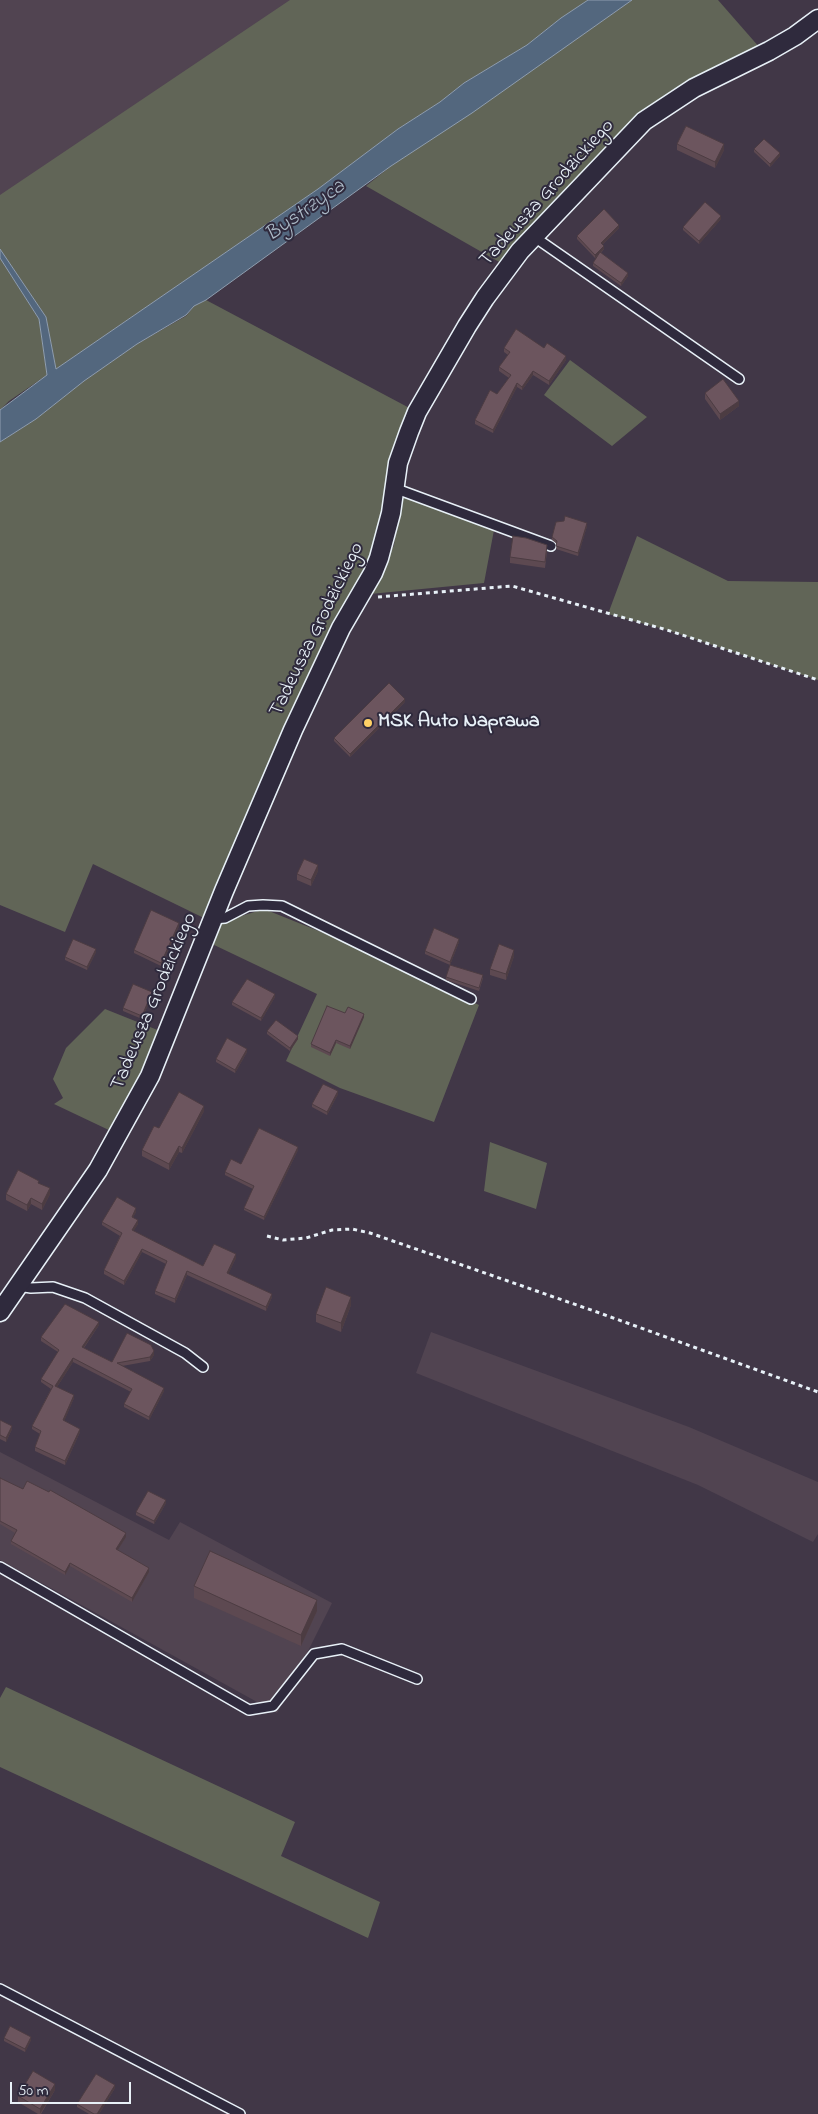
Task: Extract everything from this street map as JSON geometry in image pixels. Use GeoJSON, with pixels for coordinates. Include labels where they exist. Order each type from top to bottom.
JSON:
{"type":"FeatureCollection","features":[{"type":"Feature","properties":{"kind":"street","name":"Tadeusza Grodzickiego"},"geometry":{"type":"LineString","coordinates":[[0,1312],[98,1170],[141,1095],[180,1005],[232,870],[307,697],[357,598],[373,573],[391,513],[394,488],[403,448],[417,412],[485,298],[533,236],[634,130],[655,113],[694,88],[781,44],[818,19]]}},
{"type":"Feature","properties":{"kind":"lane"},"geometry":{"type":"LineString","coordinates":[[533,236],[739,379]]}},
{"type":"Feature","properties":{"kind":"lane"},"geometry":{"type":"LineString","coordinates":[[394,488],[551,546]]}},
{"type":"Feature","properties":{"kind":"lane"},"geometry":{"type":"LineString","coordinates":[[213,919],[226,918],[248,906],[282,906],[471,999]]}},
{"type":"Feature","properties":{"kind":"lane"},"geometry":{"type":"LineString","coordinates":[[18,1286],[53,1287],[85,1298],[185,1353],[203,1367]]}},
{"type":"Feature","properties":{"kind":"lane"},"geometry":{"type":"LineString","coordinates":[[0,1567],[249,1710],[273,1706],[314,1654],[342,1649],[417,1679]]}},
{"type":"Feature","properties":{"kind":"lane"},"geometry":{"type":"LineString","coordinates":[[0,1989],[240,2114]]}},
{"type":"Feature","properties":{"kind":"path"},"geometry":{"type":"LineString","coordinates":[[357,598],[512,586],[667,630],[818,680]]}},
{"type":"Feature","properties":{"kind":"path"},"geometry":{"type":"LineString","coordinates":[[267,1236],[283,1240],[306,1238],[332,1230],[352,1230],[370,1233],[818,1392]]}},
{"type":"Feature","properties":{"kind":"shaded area"},"geometry":{"type":"Polygon","coordinates":[[[0,0],[414,0],[0,275],[0,0]]]}},
{"type":"Feature","properties":{"kind":"shaded area"},"geometry":{"type":"Polygon","coordinates":[[[431,1332],[689,1427],[818,1482],[818,1534],[813,1542],[698,1485],[416,1373],[431,1332]]]}},
{"type":"Feature","properties":{"kind":"shaded area"},"geometry":{"type":"Polygon","coordinates":[[[0,1452],[169,1540],[180,1522],[332,1603],[277,1713],[0,1560],[0,1452]]]}},
{"type":"Feature","properties":{"kind":"green space"},"geometry":{"type":"Polygon","coordinates":[[[290,0],[588,0],[561,18],[527,45],[464,83],[440,102],[398,129],[318,189],[56,369],[46,317],[0,249],[0,195],[290,0]]]}},
{"type":"Feature","properties":{"kind":"green space"},"geometry":{"type":"Polygon","coordinates":[[[632,0],[718,0],[760,48],[665,113],[508,267],[366,186],[391,166],[632,0]]]}},
{"type":"Feature","properties":{"kind":"green space"},"geometry":{"type":"Polygon","coordinates":[[[0,258],[39,319],[47,375],[9,401],[0,410],[0,258]]]}},
{"type":"Feature","properties":{"kind":"green space"},"geometry":{"type":"Polygon","coordinates":[[[206,300],[417,412],[391,513],[206,919],[93,864],[65,932],[0,905],[0,442],[36,419],[84,381],[137,344],[186,316],[194,306],[206,300]]]}},
{"type":"Feature","properties":{"kind":"green space"},"geometry":{"type":"Polygon","coordinates":[[[570,360],[647,417],[612,446],[544,395],[570,360]]]}},
{"type":"Feature","properties":{"kind":"green space"},"geometry":{"type":"Polygon","coordinates":[[[400,496],[494,530],[484,583],[370,594],[394,545],[400,496]]]}},
{"type":"Feature","properties":{"kind":"green space"},"geometry":{"type":"Polygon","coordinates":[[[637,536],[728,581],[818,582],[818,680],[667,630],[608,614],[637,536]]]}},
{"type":"Feature","properties":{"kind":"green space"},"geometry":{"type":"Polygon","coordinates":[[[264,909],[341,940],[479,1005],[434,1122],[340,1088],[286,1061],[317,994],[210,943],[219,923],[264,909]]]}},
{"type":"Feature","properties":{"kind":"green space"},"geometry":{"type":"Polygon","coordinates":[[[105,1009],[160,1031],[113,1132],[54,1104],[63,1098],[53,1079],[66,1048],[105,1009]]]}},
{"type":"Feature","properties":{"kind":"green space"},"geometry":{"type":"Polygon","coordinates":[[[490,1142],[547,1163],[536,1209],[484,1191],[490,1142]]]}},
{"type":"Feature","properties":{"kind":"green space"},"geometry":{"type":"Polygon","coordinates":[[[6,1687],[295,1822],[281,1856],[380,1902],[368,1938],[0,1767],[0,1698],[6,1687]]]}},
{"type":"Feature","properties":{"kind":"water","name":"Bystrzyca"},"geometry":{"type":"Polygon","coordinates":[[[588,0],[632,0],[472,113],[391,166],[206,300],[194,306],[186,315],[137,344],[84,381],[36,419],[0,442],[0,410],[47,375],[39,319],[0,258],[0,249],[46,317],[56,369],[318,189],[398,129],[440,102],[464,83],[527,45],[561,18],[588,0]]]}},
{"type":"Feature","properties":{"kind":"building"},"geometry":{"type":"Polygon","coordinates":[[[686,126],[724,144],[715,162],[677,144],[686,126]]]}},
{"type":"Feature","properties":{"kind":"building"},"geometry":{"type":"Polygon","coordinates":[[[764,139],[780,153],[770,164],[754,149],[764,139]]]}},
{"type":"Feature","properties":{"kind":"building"},"geometry":{"type":"Polygon","coordinates":[[[705,202],[721,216],[699,241],[683,227],[705,202]]]}},
{"type":"Feature","properties":{"kind":"building"},"geometry":{"type":"Polygon","coordinates":[[[604,209],[619,225],[601,243],[604,246],[595,255],[577,236],[604,209]]]}},
{"type":"Feature","properties":{"kind":"building"},"geometry":{"type":"Polygon","coordinates":[[[600,252],[628,273],[621,283],[593,263],[600,252]]]}},
{"type":"Feature","properties":{"kind":"building"},"geometry":{"type":"Polygon","coordinates":[[[516,329],[544,348],[547,343],[566,356],[549,381],[533,371],[522,387],[517,383],[493,430],[475,420],[490,390],[497,394],[511,375],[499,367],[510,352],[504,348],[516,329]]]}},
{"type":"Feature","properties":{"kind":"building"},"geometry":{"type":"Polygon","coordinates":[[[723,379],[739,401],[720,414],[705,393],[723,379]]]}},
{"type":"Feature","properties":{"kind":"building"},"geometry":{"type":"Polygon","coordinates":[[[565,516],[587,523],[578,553],[556,546],[557,541],[552,537],[556,522],[564,521],[565,516]]]}},
{"type":"Feature","properties":{"kind":"building"},"geometry":{"type":"Polygon","coordinates":[[[513,536],[547,545],[545,562],[510,557],[513,536]]]}},
{"type":"Feature","properties":{"kind":"building"},"geometry":{"type":"Polygon","coordinates":[[[389,683],[405,699],[350,754],[334,738],[389,683]]]}},
{"type":"Feature","properties":{"kind":"building"},"geometry":{"type":"Polygon","coordinates":[[[304,859],[318,865],[311,880],[297,874],[304,859]]]}},
{"type":"Feature","properties":{"kind":"building"},"geometry":{"type":"Polygon","coordinates":[[[151,910],[179,923],[161,963],[134,950],[151,910]]]}},
{"type":"Feature","properties":{"kind":"building"},"geometry":{"type":"Polygon","coordinates":[[[434,928],[459,939],[450,962],[425,951],[434,928]]]}},
{"type":"Feature","properties":{"kind":"building"},"geometry":{"type":"Polygon","coordinates":[[[73,939],[96,949],[87,967],[65,957],[73,939]]]}},
{"type":"Feature","properties":{"kind":"building"},"geometry":{"type":"Polygon","coordinates":[[[499,944],[514,950],[506,974],[490,969],[499,944]]]}},
{"type":"Feature","properties":{"kind":"building"},"geometry":{"type":"Polygon","coordinates":[[[450,965],[483,975],[479,988],[446,977],[450,965]]]}},
{"type":"Feature","properties":{"kind":"building"},"geometry":{"type":"Polygon","coordinates":[[[247,979],[275,994],[261,1018],[232,1002],[247,979]]]}},
{"type":"Feature","properties":{"kind":"building"},"geometry":{"type":"Polygon","coordinates":[[[133,984],[152,992],[142,1016],[123,1008],[133,984]]]}},
{"type":"Feature","properties":{"kind":"building"},"geometry":{"type":"Polygon","coordinates":[[[327,1006],[345,1013],[348,1007],[364,1014],[350,1046],[336,1040],[330,1053],[311,1044],[327,1006]]]}},
{"type":"Feature","properties":{"kind":"building"},"geometry":{"type":"Polygon","coordinates":[[[276,1020],[298,1036],[290,1048],[267,1031],[276,1020]]]}},
{"type":"Feature","properties":{"kind":"building"},"geometry":{"type":"Polygon","coordinates":[[[227,1038],[247,1049],[235,1070],[216,1059],[227,1038]]]}},
{"type":"Feature","properties":{"kind":"building"},"geometry":{"type":"Polygon","coordinates":[[[323,1084],[338,1091],[327,1112],[312,1104],[323,1084]]]}},
{"type":"Feature","properties":{"kind":"building"},"geometry":{"type":"Polygon","coordinates":[[[179,1092],[204,1106],[182,1148],[179,1146],[169,1164],[142,1150],[154,1126],[159,1128],[179,1092]]]}},
{"type":"Feature","properties":{"kind":"building"},"geometry":{"type":"Polygon","coordinates":[[[259,1128],[298,1147],[264,1217],[244,1208],[254,1186],[225,1172],[231,1159],[241,1164],[259,1128]]]}},
{"type":"Feature","properties":{"kind":"building"},"geometry":{"type":"Polygon","coordinates":[[[18,1170],[39,1181],[38,1183],[50,1188],[42,1204],[31,1198],[27,1205],[6,1194],[18,1170]]]}},
{"type":"Feature","properties":{"kind":"building"},"geometry":{"type":"Polygon","coordinates":[[[117,1197],[136,1208],[132,1217],[138,1220],[132,1230],[203,1266],[214,1244],[236,1254],[227,1273],[272,1294],[266,1307],[187,1271],[175,1299],[155,1291],[167,1261],[142,1249],[124,1281],[104,1270],[122,1233],[102,1222],[117,1197]]]}},
{"type":"Feature","properties":{"kind":"building"},"geometry":{"type":"Polygon","coordinates":[[[326,1287],[351,1297],[341,1323],[316,1314],[326,1287]]]}},
{"type":"Feature","properties":{"kind":"building"},"geometry":{"type":"Polygon","coordinates":[[[65,1304],[99,1322],[82,1347],[112,1362],[127,1333],[151,1345],[154,1351],[150,1357],[117,1363],[164,1388],[149,1417],[124,1404],[132,1389],[73,1358],[55,1386],[74,1395],[63,1420],[80,1429],[65,1461],[35,1447],[41,1431],[32,1426],[53,1386],[41,1379],[59,1350],[41,1337],[65,1304]]]}},
{"type":"Feature","properties":{"kind":"building"},"geometry":{"type":"Polygon","coordinates":[[[0,1420],[12,1426],[6,1438],[0,1435],[0,1420]]]}},
{"type":"Feature","properties":{"kind":"building"},"geometry":{"type":"Polygon","coordinates":[[[0,1478],[23,1489],[27,1481],[49,1492],[50,1490],[126,1533],[116,1549],[149,1568],[132,1598],[70,1563],[65,1572],[11,1541],[17,1530],[0,1521],[0,1478]]]}},
{"type":"Feature","properties":{"kind":"building"},"geometry":{"type":"Polygon","coordinates":[[[148,1491],[166,1500],[154,1521],[136,1512],[148,1491]]]}},
{"type":"Feature","properties":{"kind":"building"},"geometry":{"type":"Polygon","coordinates":[[[210,1551],[317,1600],[301,1635],[194,1586],[210,1551]]]}},
{"type":"Feature","properties":{"kind":"building"},"geometry":{"type":"Polygon","coordinates":[[[10,2026],[31,2037],[25,2049],[4,2038],[10,2026]]]}},
{"type":"Feature","properties":{"kind":"building"},"geometry":{"type":"Polygon","coordinates":[[[33,2071],[55,2084],[40,2109],[18,2096],[33,2071]]]}},
{"type":"Feature","properties":{"kind":"building"},"geometry":{"type":"Polygon","coordinates":[[[96,2074],[115,2085],[97,2114],[94,2114],[77,2104],[96,2074]]]}},
{"type":"Feature","properties":{"kind":"place","name":"MSK Auto Naprawa"},"geometry":{"type":"Point","coordinates":[368,723]}}]}
